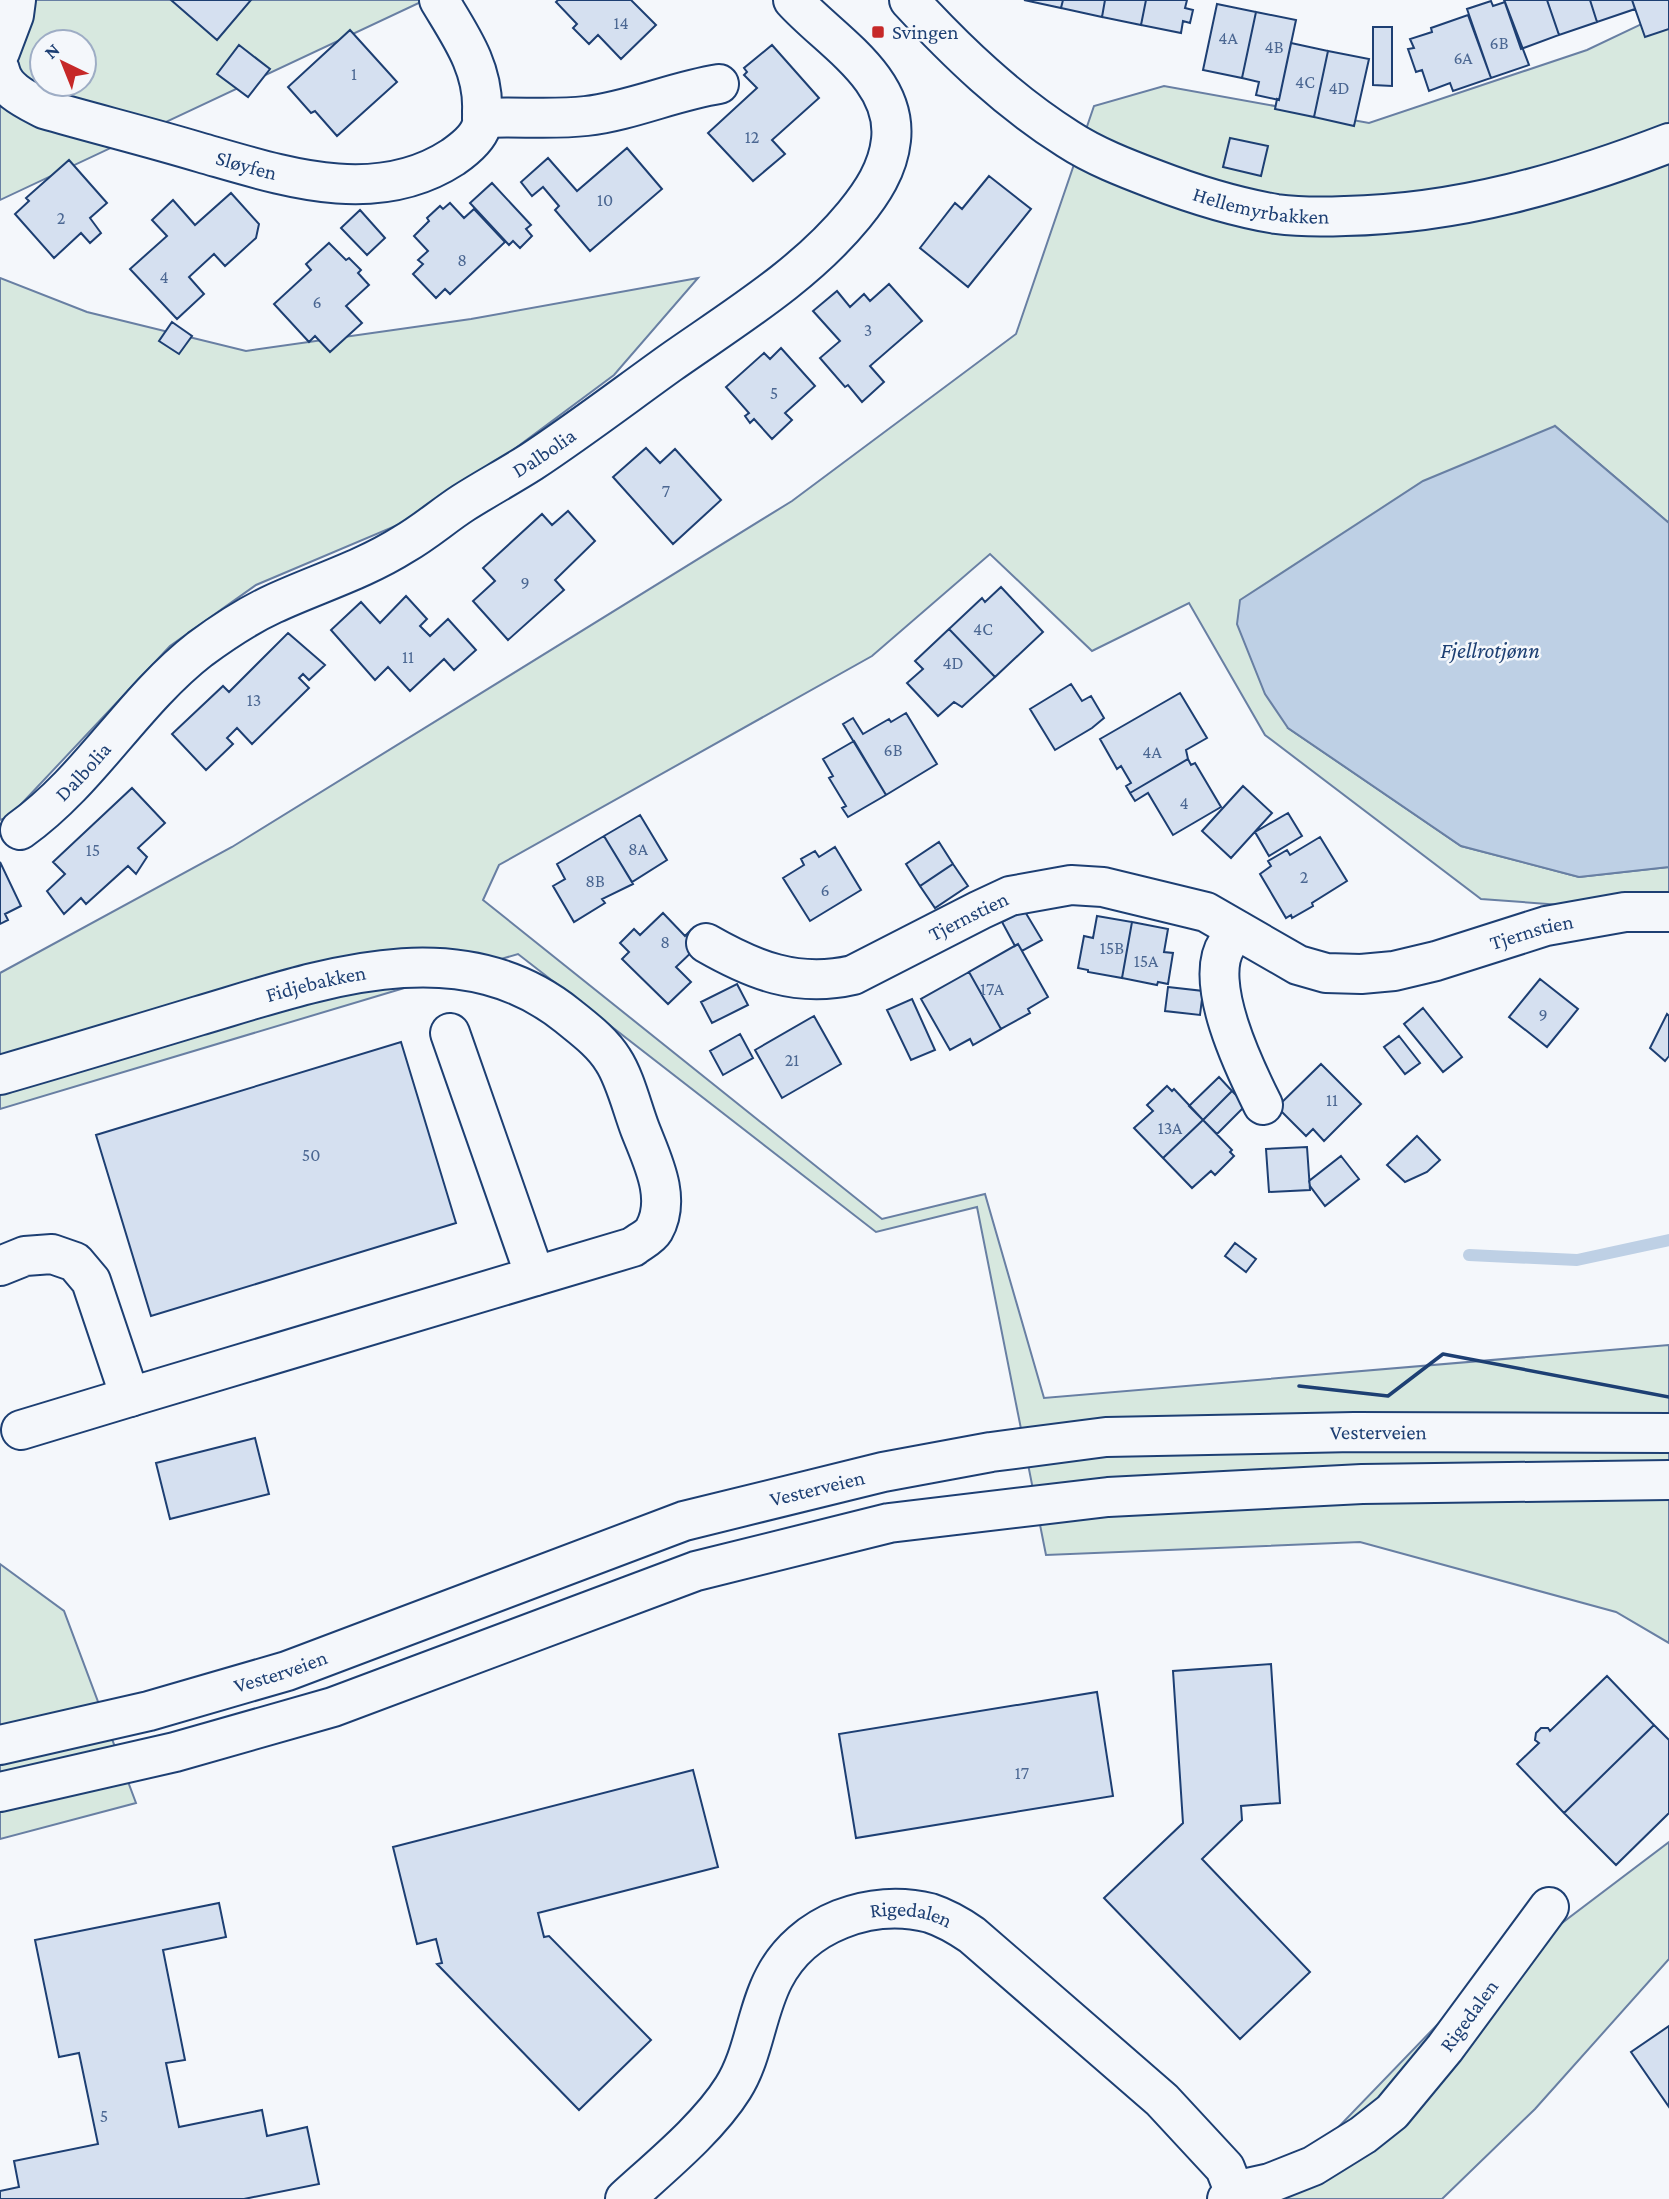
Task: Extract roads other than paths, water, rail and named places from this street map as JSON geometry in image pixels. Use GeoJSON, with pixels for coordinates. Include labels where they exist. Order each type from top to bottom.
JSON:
{"type":"FeatureCollection","features":[{"type":"Feature","properties":{"kind":"main road","name":"Sløyfen"},"geometry":{"type":"LineString","coordinates":[[16,0],[0,69],[17,94],[44,109],[253,168],[325,183],[359,185],[407,179],[440,165],[465,149],[481,127],[482,118]]}},
{"type":"Feature","properties":{"kind":"main road"},"geometry":{"type":"LineString","coordinates":[[439,0],[470,50],[483,92],[482,118],[587,116],[650,102],[694,88],[719,85]]}},
{"type":"Feature","properties":{"kind":"main road","name":"Dalbolia"},"geometry":{"type":"LineString","coordinates":[[20,830],[41,815],[77,781],[138,708],[199,650],[271,605],[374,561],[404,545],[462,504],[531,461],[780,285],[852,218],[872,192],[885,168],[891,139],[889,110],[877,84],[793,0]]}},
{"type":"Feature","properties":{"kind":"main road","name":"Hellemyrbakken"},"geometry":{"type":"LineString","coordinates":[[909,0],[945,39],[1027,112],[1070,141],[1116,165],[1171,186],[1278,214],[1368,216],[1431,210],[1568,179],[1669,143]]}},
{"type":"Feature","properties":{"kind":"main road","name":"Tjernstien"},"geometry":{"type":"LineString","coordinates":[[706,943],[741,963],[764,972],[797,979],[830,981],[853,975],[1010,896],[1071,885],[1103,887],[1206,912],[1298,965],[1326,973],[1361,974],[1394,971],[1436,961],[1546,926],[1625,912],[1669,912]]}},
{"type":"Feature","properties":{"kind":"main road"},"geometry":{"type":"LineString","coordinates":[[1238,932],[1226,945],[1220,967],[1222,998],[1236,1051],[1263,1105]]}},
{"type":"Feature","properties":{"kind":"main road","name":"Fidjebakken"},"geometry":{"type":"LineString","coordinates":[[0,1075],[352,973],[395,967],[441,968],[488,976],[523,988],[559,1009],[598,1041],[614,1061],[658,1176],[662,1206],[653,1232],[633,1247],[535,1276]]}},
{"type":"Feature","properties":{"kind":"main road"},"geometry":{"type":"LineString","coordinates":[[21,1430],[535,1276],[450,1033]]}},
{"type":"Feature","properties":{"kind":"main road"},"geometry":{"type":"LineString","coordinates":[[0,1266],[25,1256],[52,1254],[75,1262],[91,1281],[130,1397]]}},
{"type":"Feature","properties":{"kind":"main road","name":"Vesterveien"},"geometry":{"type":"LineString","coordinates":[[0,1745],[149,1711],[287,1671],[684,1521],[883,1472],[977,1454],[1106,1437],[1354,1432],[1669,1433]]}},
{"type":"Feature","properties":{"kind":"main road"},"geometry":{"type":"LineString","coordinates":[[0,1792],[175,1752],[333,1707],[696,1571],[889,1522],[1108,1497],[1362,1484],[1669,1480]]}},
{"type":"Feature","properties":{"kind":"main road","name":"Rigedalen"},"geometry":{"type":"LineString","coordinates":[[625,2199],[675,2153],[725,2101],[743,2067],[763,2002],[784,1959],[800,1941],[816,1930],[859,1913],[883,1909],[911,1909],[952,1922],[972,1935],[1162,2100],[1225,2168],[1230,2195],[1313,2165],[1363,2135],[1392,2112],[1445,2048],[1549,1907]]}},
{"type":"Feature","properties":{"kind":"water","name":"Fjellrotjønn"},"geometry":{"type":"Polygon","coordinates":[[[1555,426],[1669,523],[1669,867],[1579,877],[1461,846],[1288,728],[1265,694],[1237,624],[1240,600],[1423,481],[1555,426]]]}},
{"type":"Feature","properties":{"kind":"waterway"},"geometry":{"type":"LineString","coordinates":[[1469,1255],[1577,1260],[1669,1240]]}},
{"type":"Feature","properties":{"kind":"place","name":"Svingen"},"geometry":{"type":"Point","coordinates":[878,32]}}]}
